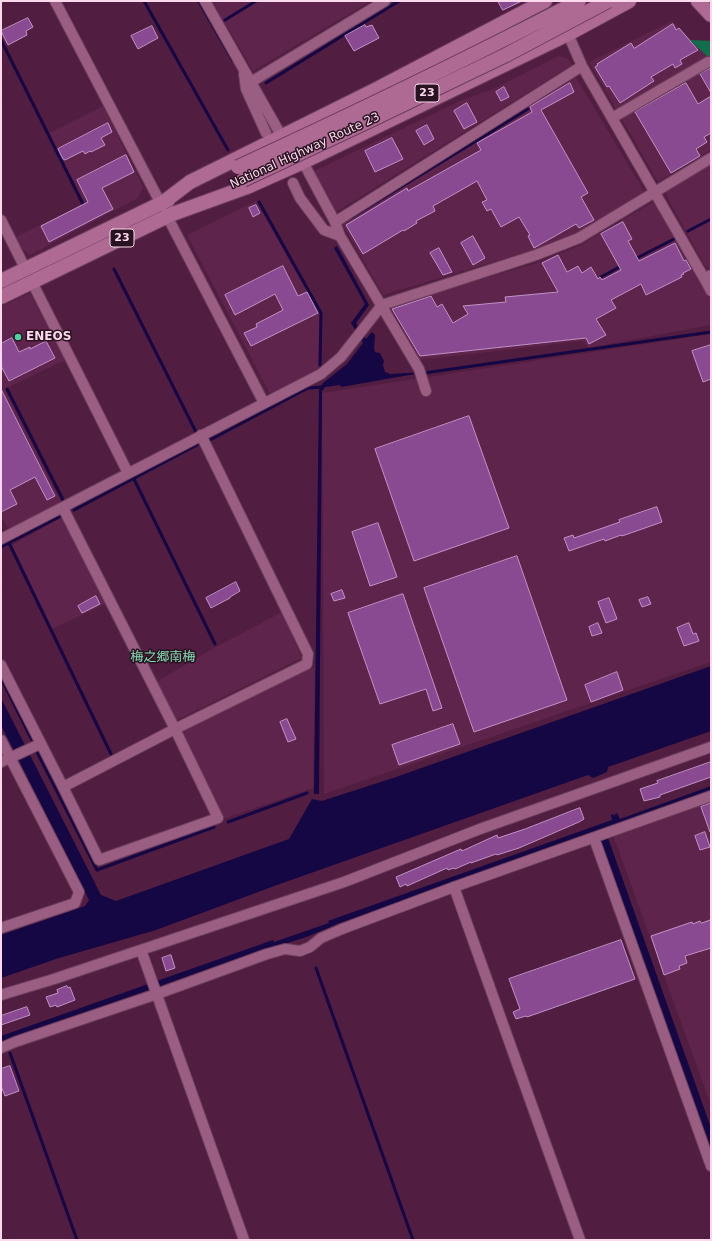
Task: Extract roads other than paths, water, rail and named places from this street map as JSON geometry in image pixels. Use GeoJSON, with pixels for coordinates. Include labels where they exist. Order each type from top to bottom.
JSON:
{"type":"FeatureCollection","features":[{"type":"Feature","properties":{"kind":"highway"},"geometry":{"type":"LineString","coordinates":[[164,210],[190,182],[376,90],[545,1]]}},
{"type":"Feature","properties":{"kind":"highway","name":"National Highway Route 23"},"geometry":{"type":"LineString","coordinates":[[1,297],[32,282],[164,210],[241,173],[579,1]]}},
{"type":"Feature","properties":{"kind":"highway","name":"National Highway Route 23"},"geometry":{"type":"LineString","coordinates":[[241,173],[364,124],[506,55],[608,1]]}},
{"type":"Feature","properties":{"kind":"highway"},"geometry":{"type":"LineString","coordinates":[[164,210],[247,187],[304,162],[568,34],[629,1]]}},
{"type":"Feature","properties":{"kind":"highway"},"geometry":{"type":"LineString","coordinates":[[698,1],[711,16]]}},
{"type":"Feature","properties":{"kind":"highway","name":"National Highway Route 23"},"geometry":{"type":"LineString","coordinates":[[1,281],[25,268],[164,210]]}},
{"type":"Feature","properties":{"kind":"street"},"geometry":{"type":"LineString","coordinates":[[55,1],[264,403]]}},
{"type":"Feature","properties":{"kind":"street"},"geometry":{"type":"LineString","coordinates":[[204,1],[282,137]]}},
{"type":"Feature","properties":{"kind":"street"},"geometry":{"type":"LineString","coordinates":[[251,82],[385,1]]}},
{"type":"Feature","properties":{"kind":"street"},"geometry":{"type":"LineString","coordinates":[[568,34],[582,66],[654,193],[707,276],[711,291]]}},
{"type":"Feature","properties":{"kind":"street"},"geometry":{"type":"LineString","coordinates":[[612,118],[708,62]]}},
{"type":"Feature","properties":{"kind":"street"},"geometry":{"type":"LineString","coordinates":[[335,222],[582,66]]}},
{"type":"Feature","properties":{"kind":"street"},"geometry":{"type":"LineString","coordinates":[[244,70],[246,89],[266,133]]}},
{"type":"Feature","properties":{"kind":"street"},"geometry":{"type":"LineString","coordinates":[[2,536],[63,508],[128,472],[321,374],[341,357],[382,305],[536,255],[579,238],[711,158]]}},
{"type":"Feature","properties":{"kind":"street"},"geometry":{"type":"LineString","coordinates":[[304,162],[335,222],[340,236],[419,369],[426,391]]}},
{"type":"Feature","properties":{"kind":"street"},"geometry":{"type":"LineString","coordinates":[[293,183],[300,198],[324,230],[340,236]]}},
{"type":"Feature","properties":{"kind":"street"},"geometry":{"type":"LineString","coordinates":[[1,220],[25,268]]}},
{"type":"Feature","properties":{"kind":"street"},"geometry":{"type":"LineString","coordinates":[[32,282],[128,472]]}},
{"type":"Feature","properties":{"kind":"street"},"geometry":{"type":"LineString","coordinates":[[63,787],[175,729],[307,664],[308,654],[201,435]]}},
{"type":"Feature","properties":{"kind":"street"},"geometry":{"type":"LineString","coordinates":[[1,665],[36,746],[63,787],[99,860],[218,818],[175,729],[63,508]]}},
{"type":"Feature","properties":{"kind":"street"},"geometry":{"type":"LineString","coordinates":[[1,740],[8,758],[79,892],[75,903],[1,928]]}},
{"type":"Feature","properties":{"kind":"street"},"geometry":{"type":"LineString","coordinates":[[8,758],[36,746]]}},
{"type":"Feature","properties":{"kind":"street"},"geometry":{"type":"LineString","coordinates":[[1,995],[344,882],[480,829],[711,747]]}},
{"type":"Feature","properties":{"kind":"street"},"geometry":{"type":"LineString","coordinates":[[1,1048],[67,1024],[155,989],[285,949],[300,951],[310,947],[321,938],[342,929],[454,887],[711,796]]}},
{"type":"Feature","properties":{"kind":"street"},"geometry":{"type":"LineString","coordinates":[[594,838],[711,1166]]}},
{"type":"Feature","properties":{"kind":"street"},"geometry":{"type":"LineString","coordinates":[[454,887],[580,1240]]}},
{"type":"Feature","properties":{"kind":"street"},"geometry":{"type":"LineString","coordinates":[[141,950],[244,1240]]}},
{"type":"Feature","properties":{"kind":"waterway"},"geometry":{"type":"LineString","coordinates":[[144,1],[228,150]]}},
{"type":"Feature","properties":{"kind":"waterway"},"geometry":{"type":"LineString","coordinates":[[225,20],[256,1]]}},
{"type":"Feature","properties":{"kind":"waterway"},"geometry":{"type":"LineString","coordinates":[[266,83],[399,1]]}},
{"type":"Feature","properties":{"kind":"waterway"},"geometry":{"type":"LineString","coordinates":[[1,40],[83,204]]}},
{"type":"Feature","properties":{"kind":"waterway"},"geometry":{"type":"LineString","coordinates":[[352,217],[528,109]]}},
{"type":"Feature","properties":{"kind":"waterway"},"geometry":{"type":"LineString","coordinates":[[259,202],[321,313],[320,365]]}},
{"type":"Feature","properties":{"kind":"waterway"},"geometry":{"type":"LineString","coordinates":[[688,231],[711,219]]}},
{"type":"Feature","properties":{"kind":"waterway"},"geometry":{"type":"LineString","coordinates":[[635,259],[674,239]]}},
{"type":"Feature","properties":{"kind":"waterway"},"geometry":{"type":"LineString","coordinates":[[601,277],[623,265]]}},
{"type":"Feature","properties":{"kind":"waterway"},"geometry":{"type":"LineString","coordinates":[[114,269],[196,432]]}},
{"type":"Feature","properties":{"kind":"waterway"},"geometry":{"type":"LineString","coordinates":[[424,373],[711,332]]}},
{"type":"Feature","properties":{"kind":"waterway"},"geometry":{"type":"LineString","coordinates":[[210,440],[308,388],[322,387]]}},
{"type":"Feature","properties":{"kind":"waterway"},"geometry":{"type":"LineString","coordinates":[[7,389],[63,500]]}},
{"type":"Feature","properties":{"kind":"waterway"},"geometry":{"type":"LineString","coordinates":[[74,510],[197,445]]}},
{"type":"Feature","properties":{"kind":"waterway"},"geometry":{"type":"LineString","coordinates":[[134,479],[215,644]]}},
{"type":"Feature","properties":{"kind":"waterway"},"geometry":{"type":"LineString","coordinates":[[1,547],[61,516]]}},
{"type":"Feature","properties":{"kind":"waterway"},"geometry":{"type":"LineString","coordinates":[[9,543],[111,754]]}},
{"type":"Feature","properties":{"kind":"waterway"},"geometry":{"type":"LineString","coordinates":[[1,678],[32,740]]}},
{"type":"Feature","properties":{"kind":"waterway"},"geometry":{"type":"LineString","coordinates":[[36,750],[97,870],[214,827]]}},
{"type":"Feature","properties":{"kind":"waterway"},"geometry":{"type":"LineString","coordinates":[[228,822],[307,793]]}},
{"type":"Feature","properties":{"kind":"waterway"},"geometry":{"type":"LineString","coordinates":[[316,968],[413,1240]]}},
{"type":"Feature","properties":{"kind":"waterway"},"geometry":{"type":"LineString","coordinates":[[10,1053],[77,1240]]}},
{"type":"Feature","properties":{"kind":"place","name":"ENEOS"},"geometry":{"type":"Point","coordinates":[18,337]}},
{"type":"Feature","properties":{"kind":"district","name":"梅之郷南梅"},"geometry":{"type":"Point","coordinates":[163,658]}}]}
